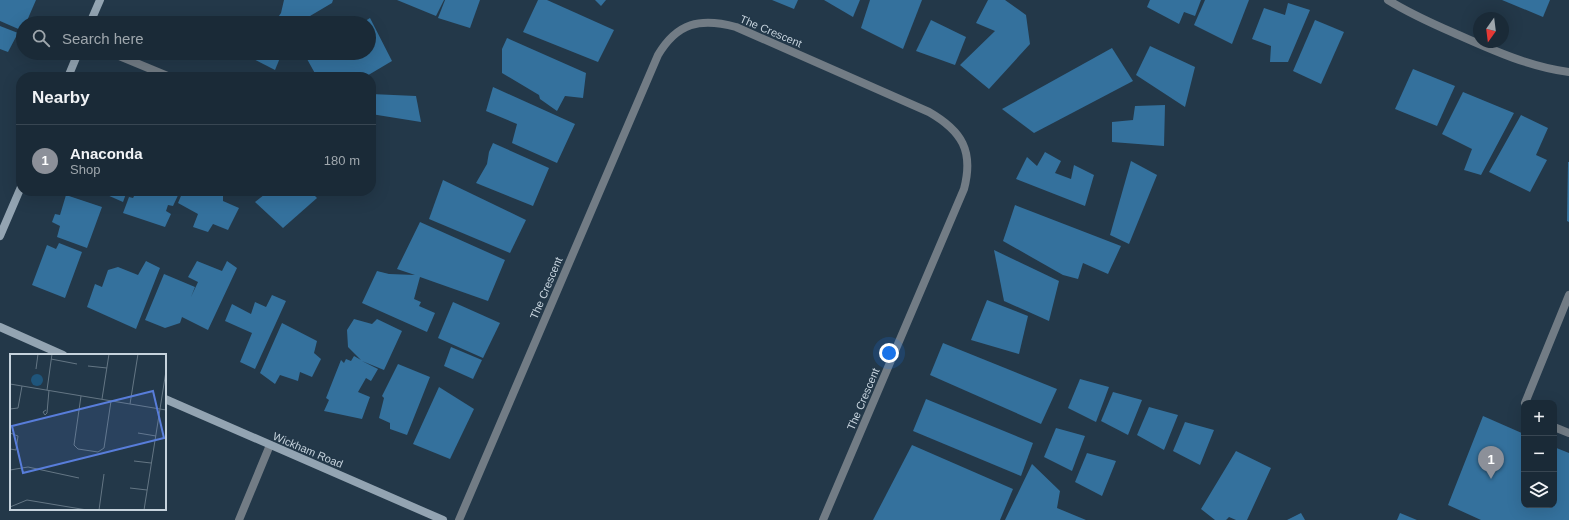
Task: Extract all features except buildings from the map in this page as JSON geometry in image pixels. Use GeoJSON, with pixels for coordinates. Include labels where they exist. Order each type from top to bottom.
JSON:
{"type":"FeatureCollection","features":[{"type":"Feature","properties":{"kind":"main road"},"geometry":{"type":"LineString","coordinates":[[93,16],[100,0]]}},
{"type":"Feature","properties":{"kind":"main road"},"geometry":{"type":"LineString","coordinates":[[70,72],[75,60]]}},
{"type":"Feature","properties":{"kind":"main road"},"geometry":{"type":"LineString","coordinates":[[0,236],[17,196]]}},
{"type":"Feature","properties":{"kind":"main road"},"geometry":{"type":"LineString","coordinates":[[0,327],[61,354]]}},
{"type":"Feature","properties":{"kind":"main road","name":"Wickham Road"},"geometry":{"type":"LineString","coordinates":[[166,400],[443,520]]}},
{"type":"Feature","properties":{"kind":"street"},"geometry":{"type":"LineString","coordinates":[[1388,0],[1419,17],[1501,53],[1534,65],[1569,72]]}},
{"type":"Feature","properties":{"kind":"street","name":"The Crescent"},"geometry":{"type":"LineString","coordinates":[[459,520],[658,55],[665,43],[678,31],[695,24],[707,22],[721,23],[736,27],[929,112],[949,124],[966,148],[967,175],[964,189],[823,520]]}},
{"type":"Feature","properties":{"kind":"street"},"geometry":{"type":"LineString","coordinates":[[129,60],[158,72]]}},
{"type":"Feature","properties":{"kind":"street"},"geometry":{"type":"LineString","coordinates":[[1526,400],[1569,295]]}},
{"type":"Feature","properties":{"kind":"street"},"geometry":{"type":"LineString","coordinates":[[1557,428],[1569,433]]}},
{"type":"Feature","properties":{"kind":"street"},"geometry":{"type":"LineString","coordinates":[[239,520],[270,445]]}},
{"type":"Feature","properties":{"kind":"place","name":"Anaconda"},"geometry":{"type":"Point","coordinates":[1491,479]}}]}
